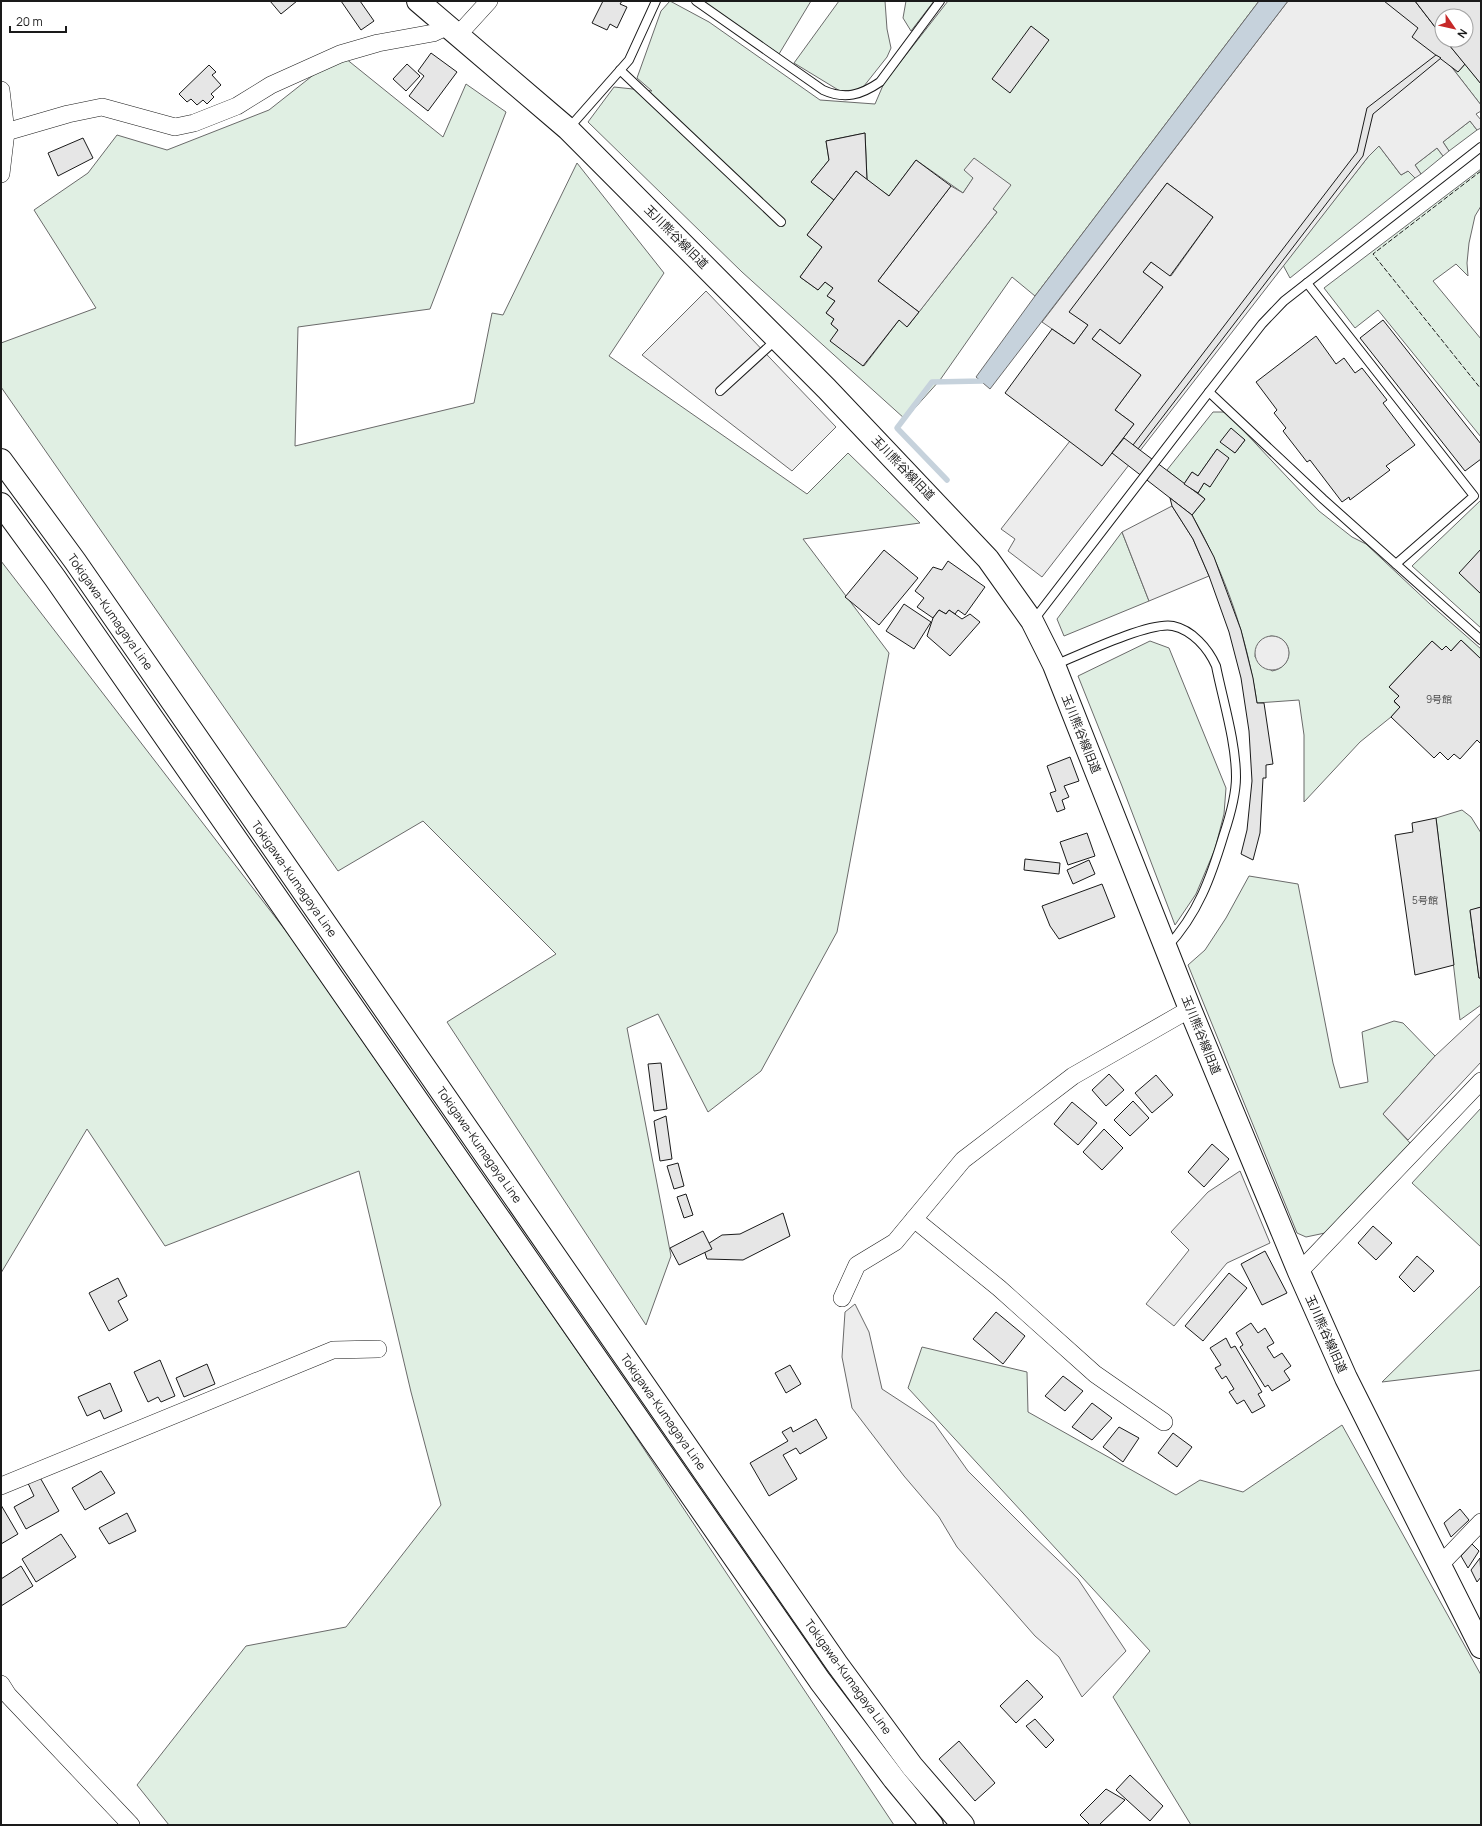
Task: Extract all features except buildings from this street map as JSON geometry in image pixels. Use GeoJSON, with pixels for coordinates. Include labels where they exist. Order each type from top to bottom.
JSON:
{"type":"FeatureCollection","features":[{"type":"Feature","properties":{"kind":"main road","name":"玉川熊谷線旧道"},"geometry":{"type":"LineString","coordinates":[[418,1],[568,129],[777,338],[960,527],[988,559],[1032,621],[1054,665],[1190,1009],[1299,1272],[1346,1378],[1439,1566],[1481,1647]]}},
{"type":"Feature","properties":{"kind":"main road","name":"Tokigawa-Kumagaya Line"},"geometry":{"type":"LineString","coordinates":[[1,460],[75,561],[837,1664],[912,1766],[964,1825]]}},
{"type":"Feature","properties":{"kind":"main road","name":"Tokigawa-Kumagaya Line"},"geometry":{"type":"LineString","coordinates":[[1,504],[69,597],[820,1681],[894,1779],[932,1825]]}},
{"type":"Feature","properties":{"kind":"street"},"geometry":{"type":"LineString","coordinates":[[6,132],[68,114],[102,107],[175,127],[194,123],[237,106],[271,85],[340,54],[378,43],[453,30],[489,1]]}},
{"type":"Feature","properties":{"kind":"street"},"geometry":{"type":"LineString","coordinates":[[1,90],[6,132],[1,174]]}},
{"type":"Feature","properties":{"kind":"street"},"geometry":{"type":"LineString","coordinates":[[842,1298],[857,1265],[895,1242],[964,1160],[976,1150],[1073,1076],[1190,1009]]}},
{"type":"Feature","properties":{"kind":"street"},"geometry":{"type":"LineString","coordinates":[[1299,1272],[1481,1081]]}},
{"type":"Feature","properties":{"kind":"street"},"geometry":{"type":"LineString","coordinates":[[914,1219],[999,1288],[1094,1374],[1164,1422]]}},
{"type":"Feature","properties":{"kind":"street"},"geometry":{"type":"LineString","coordinates":[[1,1486],[333,1350],[378,1349]]}},
{"type":"Feature","properties":{"kind":"street"},"geometry":{"type":"LineString","coordinates":[[1439,1566],[1481,1522]]}},
{"type":"Feature","properties":{"kind":"street"},"geometry":{"type":"LineString","coordinates":[[3,1693],[131,1825]]}},
{"type":"Feature","properties":{"kind":"lane"},"geometry":{"type":"LineString","coordinates":[[568,129],[629,60],[656,1]]}},
{"type":"Feature","properties":{"kind":"lane"},"geometry":{"type":"LineString","coordinates":[[696,1],[824,90],[835,95],[849,95],[867,91],[880,82],[940,1]]}},
{"type":"Feature","properties":{"kind":"lane"},"geometry":{"type":"LineString","coordinates":[[620,70],[781,222]]}},
{"type":"Feature","properties":{"kind":"lane"},"geometry":{"type":"LineString","coordinates":[[1032,621],[1262,324],[1284,301],[1481,147]]}},
{"type":"Feature","properties":{"kind":"lane"},"geometry":{"type":"LineString","coordinates":[[1307,283],[1474,496],[1396,564]]}},
{"type":"Feature","properties":{"kind":"lane"},"geometry":{"type":"LineString","coordinates":[[720,391],[777,338]]}},
{"type":"Feature","properties":{"kind":"lane"},"geometry":{"type":"LineString","coordinates":[[1209,392],[1323,499],[1481,640]]}},
{"type":"Feature","properties":{"kind":"lane"},"geometry":{"type":"LineString","coordinates":[[1054,665],[1142,630],[1161,625],[1174,626],[1195,637],[1211,654],[1216,666],[1233,747],[1236,777],[1232,809],[1213,870],[1199,903],[1183,930],[1166,948]]}},
{"type":"Feature","properties":{"kind":"green space"},"geometry":{"type":"Polygon","coordinates":[[[670,1],[709,22],[820,100],[875,104],[884,83],[948,1],[1259,1],[1035,296],[1012,277],[940,380],[905,419],[742,272],[588,122],[614,87],[652,91],[637,78],[661,11],[670,1]],[[865,133],[826,141],[829,160],[811,182],[834,200],[807,235],[822,247],[800,277],[818,290],[825,282],[833,288],[828,296],[835,301],[826,313],[834,319],[831,324],[838,330],[831,341],[864,366],[899,320],[908,326],[997,212],[993,209],[974,177],[963,193],[916,160],[889,196],[867,180],[865,133]]]}},
{"type":"Feature","properties":{"kind":"green space"},"geometry":{"type":"Polygon","coordinates":[[[701,1],[811,1],[779,54],[701,1]]]}},
{"type":"Feature","properties":{"kind":"green space"},"geometry":{"type":"Polygon","coordinates":[[[839,1],[885,1],[887,29],[891,48],[887,57],[864,86],[856,90],[840,91],[794,63],[839,1]]]}},
{"type":"Feature","properties":{"kind":"green space"},"geometry":{"type":"Polygon","coordinates":[[[906,1],[934,1],[911,31],[903,18],[906,1]]]}},
{"type":"Feature","properties":{"kind":"green space"},"geometry":{"type":"Polygon","coordinates":[[[340,54],[443,137],[466,84],[506,112],[430,309],[298,327],[295,446],[474,403],[492,313],[503,315],[577,163],[664,273],[609,356],[807,494],[848,453],[920,523],[803,539],[889,653],[837,932],[761,1071],[708,1112],[658,1014],[627,1028],[671,1256],[646,1325],[447,1022],[556,954],[423,821],[338,871],[1,387],[1,343],[96,308],[34,210],[88,173],[117,135],[167,150],[269,110],[340,54]]]}},
{"type":"Feature","properties":{"kind":"green space"},"geometry":{"type":"Polygon","coordinates":[[[1465,64],[1481,84],[1481,105],[1450,65],[1458,72],[1465,64]]]}},
{"type":"Feature","properties":{"kind":"green space"},"geometry":{"type":"Polygon","coordinates":[[[1470,121],[1477,130],[1449,151],[1443,142],[1470,121]]]}},
{"type":"Feature","properties":{"kind":"green space"},"geometry":{"type":"Polygon","coordinates":[[[1379,146],[1401,175],[1408,171],[1415,178],[1290,278],[1283,265],[1368,157],[1379,146]]]}},
{"type":"Feature","properties":{"kind":"green space"},"geometry":{"type":"Polygon","coordinates":[[[1437,148],[1443,156],[1421,174],[1415,165],[1437,148]]]}},
{"type":"Feature","properties":{"kind":"green space"},"geometry":{"type":"Polygon","coordinates":[[[1481,169],[1481,206],[1475,216],[1469,243],[1467,263],[1468,276],[1456,264],[1433,281],[1481,339],[1481,437],[1378,310],[1355,328],[1324,288],[1481,169]]]}},
{"type":"Feature","properties":{"kind":"green space"},"geometry":{"type":"Polygon","coordinates":[[[1213,412],[1226,412],[1319,511],[1352,537],[1366,544],[1431,605],[1481,649],[1481,659],[1461,640],[1451,651],[1442,650],[1432,641],[1389,687],[1399,696],[1394,702],[1400,707],[1391,717],[1360,742],[1304,802],[1304,735],[1299,700],[1257,703],[1253,678],[1241,630],[1233,606],[1215,560],[1192,515],[1205,499],[1198,493],[1204,483],[1210,487],[1217,449],[1198,476],[1192,472],[1184,484],[1167,470],[1213,412]],[[1231,429],[1221,442],[1235,453],[1245,440],[1231,429]],[[1271,636],[1260,644],[1256,650],[1255,657],[1272,671],[1285,664],[1289,652],[1284,641],[1271,636]]]}},
{"type":"Feature","properties":{"kind":"green space"},"geometry":{"type":"Polygon","coordinates":[[[1481,500],[1481,628],[1412,566],[1481,500]]]}},
{"type":"Feature","properties":{"kind":"green space"},"geometry":{"type":"Polygon","coordinates":[[[1122,532],[1149,601],[1064,636],[1057,619],[1122,532]]]}},
{"type":"Feature","properties":{"kind":"green space"},"geometry":{"type":"Polygon","coordinates":[[[1,561],[289,935],[620,1413],[894,1825],[169,1825],[137,1785],[246,1646],[346,1627],[441,1505],[411,1392],[359,1171],[165,1246],[87,1129],[1,1273],[1,561]]]}},
{"type":"Feature","properties":{"kind":"green space"},"geometry":{"type":"Polygon","coordinates":[[[1150,641],[1169,648],[1226,788],[1224,814],[1215,849],[1196,894],[1175,925],[1078,676],[1150,641]]]}},
{"type":"Feature","properties":{"kind":"green space"},"geometry":{"type":"Polygon","coordinates":[[[1462,810],[1471,817],[1481,833],[1481,907],[1470,911],[1479,978],[1481,978],[1481,1005],[1460,1020],[1436,818],[1462,810]]]}},
{"type":"Feature","properties":{"kind":"green space"},"geometry":{"type":"Polygon","coordinates":[[[1249,876],[1298,884],[1333,1063],[1340,1088],[1368,1082],[1362,1032],[1394,1021],[1403,1023],[1435,1056],[1383,1114],[1411,1144],[1325,1233],[1306,1237],[1297,1233],[1188,965],[1205,950],[1226,918],[1249,876]]]}},
{"type":"Feature","properties":{"kind":"green space"},"geometry":{"type":"Polygon","coordinates":[[[1481,1108],[1481,1247],[1412,1183],[1481,1108]]]}},
{"type":"Feature","properties":{"kind":"green space"},"geometry":{"type":"Polygon","coordinates":[[[1481,1285],[1481,1370],[1382,1382],[1481,1285]]]}},
{"type":"Feature","properties":{"kind":"green space"},"geometry":{"type":"Polygon","coordinates":[[[922,1347],[1027,1372],[1028,1412],[1176,1495],[1200,1480],[1243,1492],[1342,1425],[1481,1675],[1481,1825],[1191,1825],[1113,1697],[1150,1651],[908,1388],[922,1347]]]}},
{"type":"Feature","properties":{"kind":"shaded area"},"geometry":{"type":"Polygon","coordinates":[[[1259,1],[1288,1],[990,389],[976,377],[1035,296],[1259,1]]]}},
{"type":"Feature","properties":{"kind":"shaded area"},"geometry":{"type":"Polygon","coordinates":[[[1288,1],[1415,1],[1434,28],[1434,48],[1445,48],[1450,65],[1481,105],[1481,111],[1476,114],[1481,120],[1481,128],[1477,130],[1470,121],[1443,142],[1449,151],[1443,156],[1437,148],[1415,165],[1421,174],[1415,178],[1408,171],[1401,175],[1379,146],[1368,157],[1042,577],[1008,551],[1015,539],[1001,529],[1070,441],[1102,466],[1134,424],[1115,410],[1141,375],[1092,339],[1100,329],[1120,344],[1163,287],[1143,272],[1151,262],[1171,276],[1213,217],[1167,183],[1070,312],[1088,325],[1074,344],[1042,322],[1288,1]]]}},
{"type":"Feature","properties":{"kind":"shaded area"},"geometry":{"type":"Polygon","coordinates":[[[974,158],[1011,185],[993,209],[997,212],[919,312],[878,281],[951,186],[963,193],[973,178],[964,170],[974,158]]]}},
{"type":"Feature","properties":{"kind":"shaded area"},"geometry":{"type":"Polygon","coordinates":[[[706,291],[836,427],[792,471],[642,355],[706,291]]]}},
{"type":"Feature","properties":{"kind":"shaded area"},"geometry":{"type":"Polygon","coordinates":[[[1172,506],[1193,539],[1209,576],[1149,601],[1122,532],[1172,506]]]}},
{"type":"Feature","properties":{"kind":"shaded area"},"geometry":{"type":"Polygon","coordinates":[[[1275,636],[1282,638],[1287,643],[1289,653],[1287,663],[1282,668],[1269,670],[1262,668],[1257,663],[1255,650],[1257,643],[1262,638],[1275,636]]]}},
{"type":"Feature","properties":{"kind":"shaded area"},"geometry":{"type":"Polygon","coordinates":[[[1481,1013],[1481,1062],[1408,1140],[1383,1114],[1435,1056],[1481,1013]]]}},
{"type":"Feature","properties":{"kind":"shaded area"},"geometry":{"type":"Polygon","coordinates":[[[1240,1171],[1270,1243],[1227,1263],[1174,1326],[1146,1304],[1189,1250],[1171,1232],[1208,1192],[1240,1171]]]}},
{"type":"Feature","properties":{"kind":"shaded area"},"geometry":{"type":"Polygon","coordinates":[[[855,1304],[869,1332],[882,1389],[934,1423],[968,1471],[1078,1579],[1126,1651],[1082,1697],[1059,1657],[1035,1636],[957,1547],[939,1517],[904,1476],[852,1408],[842,1357],[845,1312],[855,1304]]]}},
{"type":"Feature","properties":{"kind":"waterway"},"geometry":{"type":"LineString","coordinates":[[947,480],[897,428],[932,382],[982,381],[985,377]]}},
{"type":"Feature","properties":{"kind":"fence"},"geometry":{"type":"LineString","coordinates":[[1481,171],[1373,254],[1481,389]]}}]}
